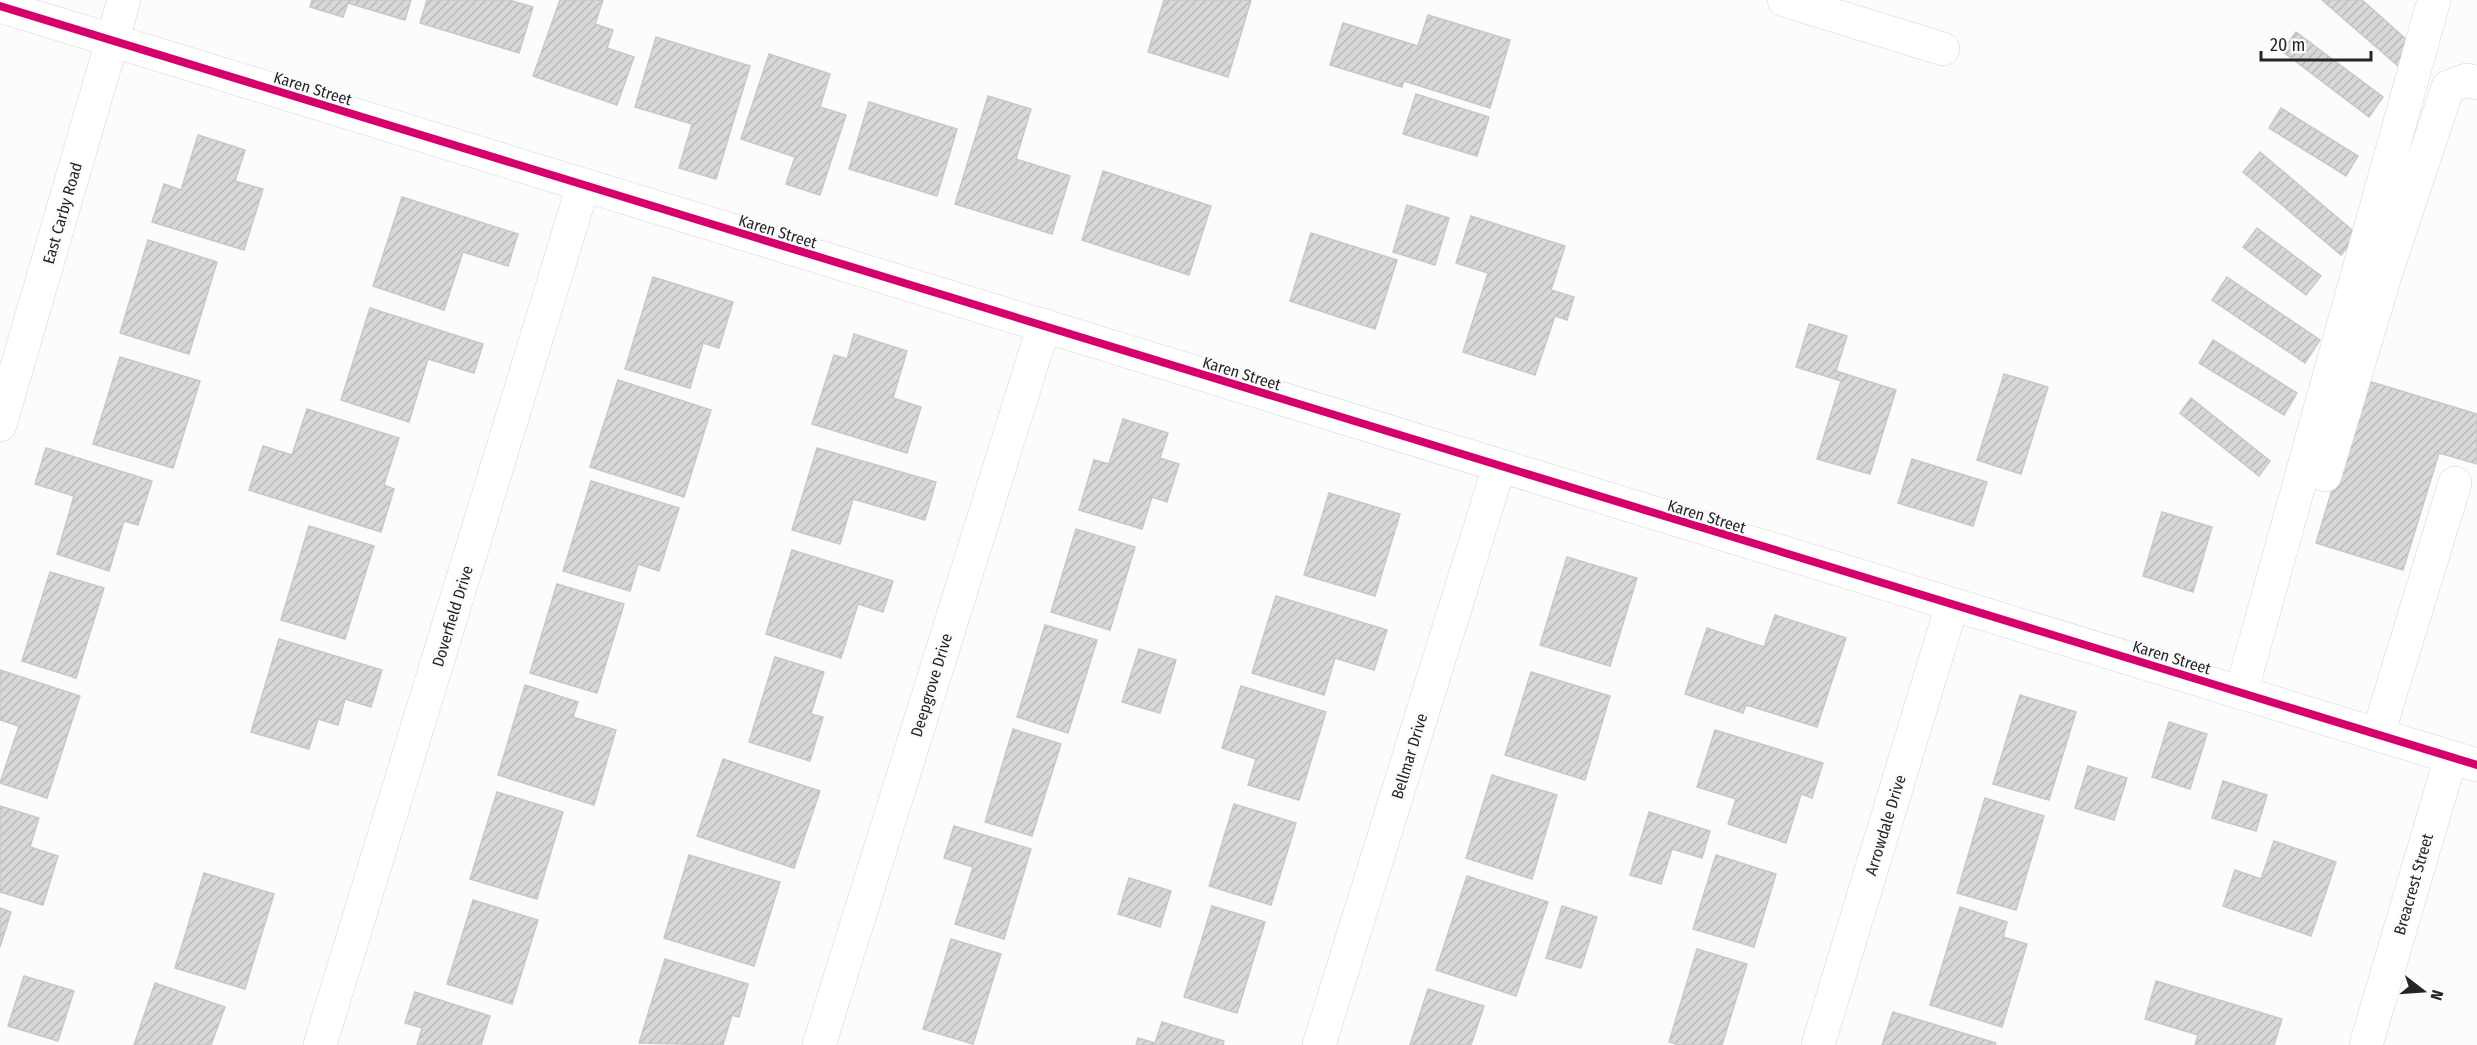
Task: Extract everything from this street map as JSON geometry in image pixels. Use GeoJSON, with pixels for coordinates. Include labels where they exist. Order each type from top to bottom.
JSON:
{"type":"FeatureCollection","features":[{"type":"Feature","properties":{"kind":"street","name":"East Carby Road"},"geometry":{"type":"LineString","coordinates":[[0,425],[124,0]]}},
{"type":"Feature","properties":{"kind":"street"},"geometry":{"type":"LineString","coordinates":[[1784,0],[1942,49]]}},
{"type":"Feature","properties":{"kind":"street"},"geometry":{"type":"LineString","coordinates":[[2251,695],[2434,0]]}},
{"type":"Feature","properties":{"kind":"street","name":"Karen Street"},"geometry":{"type":"LineString","coordinates":[[0,6],[2464,761]]}},
{"type":"Feature","properties":{"kind":"street"},"geometry":{"type":"LineString","coordinates":[[2251,695],[2300,554],[2388,266],[2448,87],[2467,80],[2477,83]]}},
{"type":"Feature","properties":{"kind":"street","name":"Doverfield Drive"},"geometry":{"type":"LineString","coordinates":[[320,1045],[583,186]]}},
{"type":"Feature","properties":{"kind":"street","name":"Deepgrove Drive"},"geometry":{"type":"LineString","coordinates":[[819,1045],[1044,325]]}},
{"type":"Feature","properties":{"kind":"street","name":"Bellmar Drive"},"geometry":{"type":"LineString","coordinates":[[1319,1045],[1499,467]]}},
{"type":"Feature","properties":{"kind":"street"},"geometry":{"type":"LineString","coordinates":[[2378,734],[2456,483]]}},
{"type":"Feature","properties":{"kind":"street","name":"Arrowdale Drive"},"geometry":{"type":"LineString","coordinates":[[1818,1045],[1952,605]]}},
{"type":"Feature","properties":{"kind":"street","name":"Breacrest Street"},"geometry":{"type":"LineString","coordinates":[[2366,1045],[2464,761]]}},
{"type":"Feature","properties":{"kind":"building"},"geometry":{"type":"Polygon","coordinates":[[[312,0],[411,0],[405,20],[348,3],[343,17],[310,7],[312,0]]]}},
{"type":"Feature","properties":{"kind":"building"},"geometry":{"type":"Polygon","coordinates":[[[427,0],[509,0],[533,7],[519,53],[420,23],[427,0]]]}},
{"type":"Feature","properties":{"kind":"building"},"geometry":{"type":"Polygon","coordinates":[[[560,0],[603,0],[595,24],[613,30],[607,48],[634,57],[617,105],[533,76],[560,0]]]}},
{"type":"Feature","properties":{"kind":"building"},"geometry":{"type":"Polygon","coordinates":[[[1164,0],[1251,0],[1228,77],[1148,52],[1164,0]]]}},
{"type":"Feature","properties":{"kind":"building"},"geometry":{"type":"Polygon","coordinates":[[[2322,0],[2362,0],[2415,47],[2398,66],[2322,0]]]}},
{"type":"Feature","properties":{"kind":"building"},"geometry":{"type":"Polygon","coordinates":[[[1428,15],[1510,40],[1490,108],[1404,81],[1402,87],[1330,65],[1343,23],[1418,46],[1428,15]]]}},
{"type":"Feature","properties":{"kind":"building"},"geometry":{"type":"Polygon","coordinates":[[[2296,32],[2383,97],[2369,117],[2282,51],[2296,32]]]}},
{"type":"Feature","properties":{"kind":"building"},"geometry":{"type":"Polygon","coordinates":[[[656,37],[750,66],[716,179],[679,168],[692,124],[635,107],[656,37]]]}},
{"type":"Feature","properties":{"kind":"building"},"geometry":{"type":"Polygon","coordinates":[[[769,54],[830,74],[820,107],[846,115],[820,195],[786,184],[795,157],[741,139],[769,54]]]}},
{"type":"Feature","properties":{"kind":"building"},"geometry":{"type":"Polygon","coordinates":[[[1416,94],[1489,117],[1477,156],[1403,134],[1416,94]]]}},
{"type":"Feature","properties":{"kind":"building"},"geometry":{"type":"Polygon","coordinates":[[[988,96],[1031,109],[1016,159],[1070,176],[1052,234],[955,204],[988,96]]]}},
{"type":"Feature","properties":{"kind":"building"},"geometry":{"type":"Polygon","coordinates":[[[869,102],[957,129],[937,196],[849,169],[869,102]]]}},
{"type":"Feature","properties":{"kind":"building"},"geometry":{"type":"Polygon","coordinates":[[[2281,108],[2358,156],[2346,176],[2269,128],[2281,108]]]}},
{"type":"Feature","properties":{"kind":"building"},"geometry":{"type":"Polygon","coordinates":[[[198,135],[245,150],[235,181],[263,189],[244,250],[152,222],[164,184],[181,190],[198,135]]]}},
{"type":"Feature","properties":{"kind":"building"},"geometry":{"type":"Polygon","coordinates":[[[2260,152],[2358,235],[2341,255],[2243,172],[2260,152]]]}},
{"type":"Feature","properties":{"kind":"building"},"geometry":{"type":"Polygon","coordinates":[[[1103,171],[1211,206],[1189,275],[1082,240],[1103,171]]]}},
{"type":"Feature","properties":{"kind":"building"},"geometry":{"type":"Polygon","coordinates":[[[402,197],[518,234],[508,266],[463,252],[444,310],[373,286],[402,197]]]}},
{"type":"Feature","properties":{"kind":"building"},"geometry":{"type":"Polygon","coordinates":[[[1407,205],[1449,218],[1435,265],[1393,252],[1407,205]]]}},
{"type":"Feature","properties":{"kind":"building"},"geometry":{"type":"Polygon","coordinates":[[[1471,216],[1565,246],[1551,290],[1574,297],[1567,320],[1555,316],[1535,375],[1463,352],[1488,273],[1456,263],[1471,216]]]}},
{"type":"Feature","properties":{"kind":"building"},"geometry":{"type":"Polygon","coordinates":[[[2257,228],[2321,276],[2306,295],[2243,247],[2257,228]]]}},
{"type":"Feature","properties":{"kind":"building"},"geometry":{"type":"Polygon","coordinates":[[[1311,233],[1397,260],[1375,329],[1290,301],[1311,233]]]}},
{"type":"Feature","properties":{"kind":"building"},"geometry":{"type":"Polygon","coordinates":[[[148,240],[217,262],[189,354],[120,333],[148,240]]]}},
{"type":"Feature","properties":{"kind":"building"},"geometry":{"type":"Polygon","coordinates":[[[653,277],[733,302],[719,348],[703,343],[690,388],[625,369],[653,277]]]}},
{"type":"Feature","properties":{"kind":"building"},"geometry":{"type":"Polygon","coordinates":[[[2227,277],[2320,340],[2305,363],[2212,300],[2227,277]]]}},
{"type":"Feature","properties":{"kind":"building"},"geometry":{"type":"Polygon","coordinates":[[[370,308],[483,344],[474,373],[428,359],[409,422],[341,400],[370,308]]]}},
{"type":"Feature","properties":{"kind":"building"},"geometry":{"type":"Polygon","coordinates":[[[1809,324],[1847,336],[1836,371],[1896,390],[1870,474],[1817,459],[1841,381],[1796,367],[1809,324]]]}},
{"type":"Feature","properties":{"kind":"building"},"geometry":{"type":"Polygon","coordinates":[[[854,334],[907,351],[893,398],[921,407],[907,453],[812,424],[834,355],[847,359],[854,334]]]}},
{"type":"Feature","properties":{"kind":"building"},"geometry":{"type":"Polygon","coordinates":[[[2213,340],[2297,393],[2284,415],[2199,363],[2213,340]]]}},
{"type":"Feature","properties":{"kind":"building"},"geometry":{"type":"Polygon","coordinates":[[[120,357],[200,381],[173,468],[93,444],[120,357]]]}},
{"type":"Feature","properties":{"kind":"building"},"geometry":{"type":"Polygon","coordinates":[[[2004,374],[2048,387],[2021,474],[1977,460],[2004,374]]]}},
{"type":"Feature","properties":{"kind":"building"},"geometry":{"type":"Polygon","coordinates":[[[618,380],[711,410],[684,497],[590,467],[618,380]]]}},
{"type":"Feature","properties":{"kind":"building"},"geometry":{"type":"Polygon","coordinates":[[[2365,380],[2477,414],[2477,464],[2439,453],[2403,570],[2316,543],[2365,380]]]}},
{"type":"Feature","properties":{"kind":"building"},"geometry":{"type":"Polygon","coordinates":[[[2191,398],[2270,461],[2259,476],[2180,413],[2191,398]]]}},
{"type":"Feature","properties":{"kind":"building"},"geometry":{"type":"Polygon","coordinates":[[[307,409],[399,438],[384,485],[394,489],[381,532],[249,490],[263,446],[292,455],[307,409]]]}},
{"type":"Feature","properties":{"kind":"building"},"geometry":{"type":"Polygon","coordinates":[[[1123,419],[1168,433],[1160,458],[1179,464],[1167,502],[1152,497],[1142,529],[1079,510],[1094,460],[1109,464],[1123,419]]]}},
{"type":"Feature","properties":{"kind":"building"},"geometry":{"type":"Polygon","coordinates":[[[46,448],[152,481],[138,525],[124,521],[109,571],[57,554],[74,496],[35,484],[46,448]]]}},
{"type":"Feature","properties":{"kind":"building"},"geometry":{"type":"Polygon","coordinates":[[[817,448],[936,482],[925,520],[853,499],[840,544],[792,530],[817,448]]]}},
{"type":"Feature","properties":{"kind":"building"},"geometry":{"type":"Polygon","coordinates":[[[1912,459],[1987,482],[1973,526],[1898,503],[1912,459]]]}},
{"type":"Feature","properties":{"kind":"building"},"geometry":{"type":"Polygon","coordinates":[[[591,481],[679,508],[659,571],[638,564],[630,591],[563,571],[591,481]]]}},
{"type":"Feature","properties":{"kind":"building"},"geometry":{"type":"Polygon","coordinates":[[[1329,493],[1400,514],[1375,596],[1304,575],[1329,493]]]}},
{"type":"Feature","properties":{"kind":"building"},"geometry":{"type":"Polygon","coordinates":[[[2162,512],[2212,527],[2193,592],[2143,576],[2162,512]]]}},
{"type":"Feature","properties":{"kind":"building"},"geometry":{"type":"Polygon","coordinates":[[[309,526],[374,546],[345,639],[281,620],[309,526]]]}},
{"type":"Feature","properties":{"kind":"building"},"geometry":{"type":"Polygon","coordinates":[[[1076,529],[1135,547],[1110,630],[1051,612],[1076,529]]]}},
{"type":"Feature","properties":{"kind":"building"},"geometry":{"type":"Polygon","coordinates":[[[792,550],[893,581],[883,612],[858,604],[841,658],[766,634],[792,550]]]}},
{"type":"Feature","properties":{"kind":"building"},"geometry":{"type":"Polygon","coordinates":[[[1567,557],[1637,578],[1610,666],[1540,645],[1567,557]]]}},
{"type":"Feature","properties":{"kind":"building"},"geometry":{"type":"Polygon","coordinates":[[[50,572],[104,588],[76,678],[22,661],[50,572]]]}},
{"type":"Feature","properties":{"kind":"building"},"geometry":{"type":"Polygon","coordinates":[[[557,584],[624,604],[597,693],[530,673],[557,584]]]}},
{"type":"Feature","properties":{"kind":"building"},"geometry":{"type":"Polygon","coordinates":[[[1276,596],[1387,630],[1374,670],[1335,658],[1324,695],[1252,673],[1276,596]]]}},
{"type":"Feature","properties":{"kind":"building"},"geometry":{"type":"Polygon","coordinates":[[[1775,615],[1846,638],[1817,727],[1746,705],[1743,713],[1685,694],[1707,628],[1764,647],[1775,615]]]}},
{"type":"Feature","properties":{"kind":"building"},"geometry":{"type":"Polygon","coordinates":[[[1045,625],[1097,640],[1068,733],[1017,717],[1045,625]]]}},
{"type":"Feature","properties":{"kind":"building"},"geometry":{"type":"Polygon","coordinates":[[[279,639],[382,670],[371,707],[345,699],[338,725],[318,719],[309,749],[251,732],[279,639]]]}},
{"type":"Feature","properties":{"kind":"building"},"geometry":{"type":"Polygon","coordinates":[[[1139,649],[1176,660],[1160,713],[1122,702],[1139,649]]]}},
{"type":"Feature","properties":{"kind":"building"},"geometry":{"type":"Polygon","coordinates":[[[775,657],[824,672],[811,714],[823,717],[810,761],[749,742],[775,657]]]}},
{"type":"Feature","properties":{"kind":"building"},"geometry":{"type":"Polygon","coordinates":[[[0,670],[80,696],[47,798],[0,783],[19,726],[0,720],[0,670]]]}},
{"type":"Feature","properties":{"kind":"building"},"geometry":{"type":"Polygon","coordinates":[[[1531,672],[1610,696],[1585,780],[1505,755],[1531,672]]]}},
{"type":"Feature","properties":{"kind":"building"},"geometry":{"type":"Polygon","coordinates":[[[525,685],[578,702],[573,717],[616,730],[594,805],[498,775],[525,685]]]}},
{"type":"Feature","properties":{"kind":"building"},"geometry":{"type":"Polygon","coordinates":[[[1241,686],[1326,712],[1299,800],[1248,785],[1256,759],[1222,748],[1241,686]]]}},
{"type":"Feature","properties":{"kind":"building"},"geometry":{"type":"Polygon","coordinates":[[[2020,695],[2076,712],[2049,800],[1993,784],[2020,695]]]}},
{"type":"Feature","properties":{"kind":"building"},"geometry":{"type":"Polygon","coordinates":[[[2169,722],[2207,734],[2190,789],[2152,777],[2169,722]]]}},
{"type":"Feature","properties":{"kind":"building"},"geometry":{"type":"Polygon","coordinates":[[[1013,729],[1061,744],[1032,836],[985,822],[1013,729]]]}},
{"type":"Feature","properties":{"kind":"building"},"geometry":{"type":"Polygon","coordinates":[[[1715,730],[1823,763],[1812,798],[1801,794],[1786,843],[1728,824],[1736,799],[1697,787],[1715,730]]]}},
{"type":"Feature","properties":{"kind":"building"},"geometry":{"type":"Polygon","coordinates":[[[723,759],[820,791],[794,868],[697,836],[723,759]]]}},
{"type":"Feature","properties":{"kind":"building"},"geometry":{"type":"Polygon","coordinates":[[[2088,766],[2127,778],[2114,820],[2075,808],[2088,766]]]}},
{"type":"Feature","properties":{"kind":"building"},"geometry":{"type":"Polygon","coordinates":[[[1492,775],[1557,795],[1532,879],[1466,858],[1492,775]]]}},
{"type":"Feature","properties":{"kind":"building"},"geometry":{"type":"Polygon","coordinates":[[[2223,781],[2267,795],[2256,831],[2212,818],[2223,781]]]}},
{"type":"Feature","properties":{"kind":"building"},"geometry":{"type":"Polygon","coordinates":[[[497,792],[563,812],[537,899],[470,879],[497,792]]]}},
{"type":"Feature","properties":{"kind":"building"},"geometry":{"type":"Polygon","coordinates":[[[1985,798],[2044,816],[2016,910],[1957,893],[1985,798]]]}},
{"type":"Feature","properties":{"kind":"building"},"geometry":{"type":"Polygon","coordinates":[[[1234,804],[1296,823],[1271,905],[1209,886],[1234,804]]]}},
{"type":"Feature","properties":{"kind":"building"},"geometry":{"type":"Polygon","coordinates":[[[0,806],[39,818],[30,847],[58,856],[43,905],[0,892],[0,806]]]}},
{"type":"Feature","properties":{"kind":"building"},"geometry":{"type":"Polygon","coordinates":[[[1649,812],[1710,831],[1702,858],[1672,849],[1661,884],[1630,875],[1649,812]]]}},
{"type":"Feature","properties":{"kind":"building"},"geometry":{"type":"Polygon","coordinates":[[[954,826],[1031,849],[1004,939],[955,924],[973,867],[944,858],[954,826]]]}},
{"type":"Feature","properties":{"kind":"building"},"geometry":{"type":"Polygon","coordinates":[[[2274,841],[2336,862],[2311,936],[2223,906],[2235,870],[2261,879],[2274,841]]]}},
{"type":"Feature","properties":{"kind":"building"},"geometry":{"type":"Polygon","coordinates":[[[689,855],[780,882],[754,966],[664,938],[689,855]]]}},
{"type":"Feature","properties":{"kind":"building"},"geometry":{"type":"Polygon","coordinates":[[[1716,855],[1776,874],[1754,947],[1693,929],[1716,855]]]}},
{"type":"Feature","properties":{"kind":"building"},"geometry":{"type":"Polygon","coordinates":[[[204,873],[274,894],[245,989],[175,968],[204,873]]]}},
{"type":"Feature","properties":{"kind":"building"},"geometry":{"type":"Polygon","coordinates":[[[1467,876],[1548,902],[1516,996],[1436,970],[1467,876]]]}},
{"type":"Feature","properties":{"kind":"building"},"geometry":{"type":"Polygon","coordinates":[[[1129,878],[1171,891],[1160,927],[1118,914],[1129,878]]]}},
{"type":"Feature","properties":{"kind":"building"},"geometry":{"type":"Polygon","coordinates":[[[473,900],[538,920],[512,1004],[447,984],[473,900]]]}},
{"type":"Feature","properties":{"kind":"building"},"geometry":{"type":"Polygon","coordinates":[[[1212,906],[1265,922],[1237,1013],[1184,997],[1212,906]]]}},
{"type":"Feature","properties":{"kind":"building"},"geometry":{"type":"Polygon","coordinates":[[[1562,906],[1597,917],[1581,968],[1546,958],[1562,906]]]}},
{"type":"Feature","properties":{"kind":"building"},"geometry":{"type":"Polygon","coordinates":[[[1960,907],[2007,922],[2003,937],[2027,944],[2002,1027],[1930,1005],[1960,907]]]}},
{"type":"Feature","properties":{"kind":"building"},"geometry":{"type":"Polygon","coordinates":[[[0,908],[11,912],[0,947],[0,908]]]}},
{"type":"Feature","properties":{"kind":"building"},"geometry":{"type":"Polygon","coordinates":[[[951,939],[1001,954],[973,1044],[923,1029],[951,939]]]}},
{"type":"Feature","properties":{"kind":"building"},"geometry":{"type":"Polygon","coordinates":[[[1697,949],[1747,964],[1722,1045],[1679,1045],[1669,1042],[1697,949]]]}},
{"type":"Feature","properties":{"kind":"building"},"geometry":{"type":"Polygon","coordinates":[[[665,959],[748,984],[739,1017],[732,1015],[723,1045],[639,1043],[665,959]]]}},
{"type":"Feature","properties":{"kind":"building"},"geometry":{"type":"Polygon","coordinates":[[[24,976],[74,991],[58,1041],[8,1026],[24,976]]]}},
{"type":"Feature","properties":{"kind":"building"},"geometry":{"type":"Polygon","coordinates":[[[2156,981],[2282,1019],[2274,1045],[2195,1045],[2198,1035],[2145,1019],[2156,981]]]}},
{"type":"Feature","properties":{"kind":"building"},"geometry":{"type":"Polygon","coordinates":[[[155,983],[225,1007],[211,1045],[134,1045],[155,983]]]}},
{"type":"Feature","properties":{"kind":"building"},"geometry":{"type":"Polygon","coordinates":[[[1428,989],[1484,1006],[1471,1045],[1410,1045],[1428,989]]]}},
{"type":"Feature","properties":{"kind":"building"},"geometry":{"type":"Polygon","coordinates":[[[415,992],[490,1016],[481,1045],[417,1045],[422,1028],[405,1023],[415,992]]]}},
{"type":"Feature","properties":{"kind":"building"},"geometry":{"type":"Polygon","coordinates":[[[1893,1012],[1996,1043],[1995,1045],[1882,1045],[1893,1012]]]}},
{"type":"Feature","properties":{"kind":"building"},"geometry":{"type":"Polygon","coordinates":[[[1162,1022],[1224,1041],[1223,1045],[1136,1045],[1138,1038],[1155,1043],[1162,1022]]]}},
{"type":"Feature","properties":{"kind":"cycle path"},"geometry":{"type":"LineString","coordinates":[[0,6],[2477,765]]}}]}
